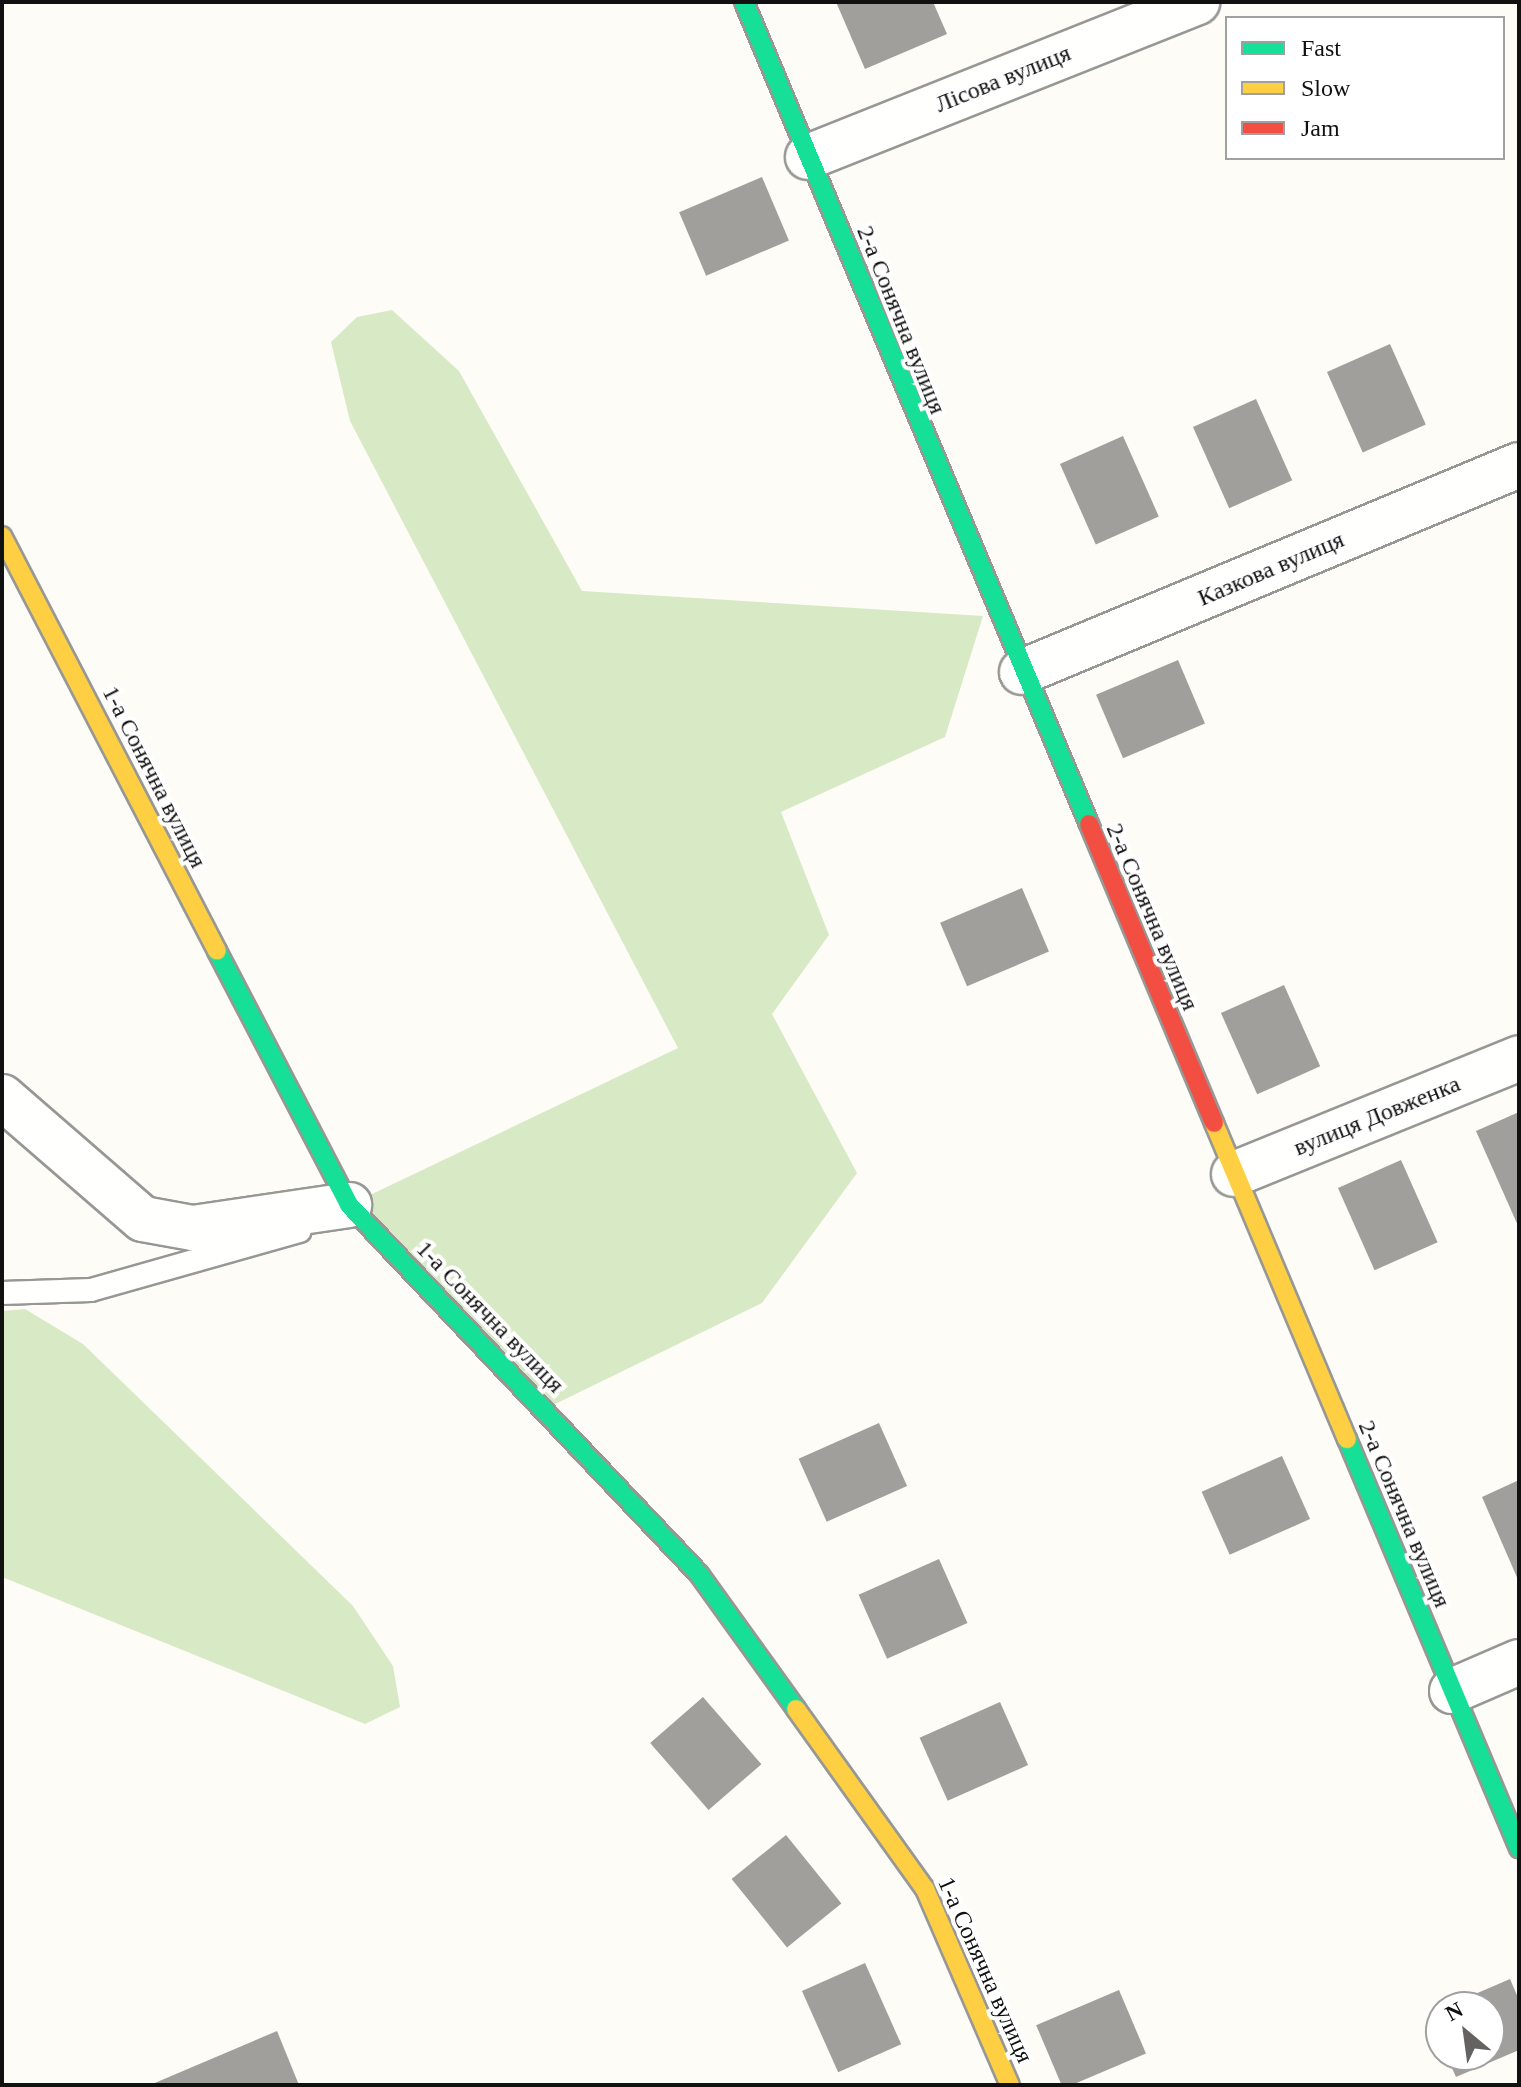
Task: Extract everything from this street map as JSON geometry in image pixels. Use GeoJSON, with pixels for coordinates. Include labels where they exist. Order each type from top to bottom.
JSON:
{"type":"FeatureCollection","features":[{"type":"Feature","properties":{"kind":"street","name":"2-а Сонячна вулиця"},"geometry":{"type":"LineString","coordinates":[[744,2],[1022,672],[1519,1848]]}},
{"type":"Feature","properties":{"kind":"street","name":"Лісова вулиця"},"geometry":{"type":"LineString","coordinates":[[808,157],[1197,2]]}},
{"type":"Feature","properties":{"kind":"street","name":"Казкова вулиця"},"geometry":{"type":"LineString","coordinates":[[1022,672],[1519,465]]}},
{"type":"Feature","properties":{"kind":"street","name":"1-а Сонячна вулиця"},"geometry":{"type":"LineString","coordinates":[[2,536],[349,1205],[699,1574],[925,1889],[1010,2085]]}},
{"type":"Feature","properties":{"kind":"street","name":"вулиця Довженка"},"geometry":{"type":"LineString","coordinates":[[1234,1174],[1519,1058]]}},
{"type":"Feature","properties":{"kind":"street"},"geometry":{"type":"LineString","coordinates":[[2,1097],[143,1219],[193,1228],[349,1205]]}},
{"type":"Feature","properties":{"kind":"street"},"geometry":{"type":"LineString","coordinates":[[1452,1691],[1519,1662]]}},
{"type":"Feature","properties":{"kind":"lane"},"geometry":{"type":"LineString","coordinates":[[2,1293],[91,1290],[328,1222],[349,1205]]}},
{"type":"Feature","properties":{"kind":"green space"},"geometry":{"type":"Polygon","coordinates":[[[392,310],[459,371],[582,591],[983,616],[945,737],[781,812],[829,935],[772,1014],[857,1173],[762,1303],[545,1409],[349,1205],[678,1048],[350,421],[331,342],[357,317],[392,310]]]}},
{"type":"Feature","properties":{"kind":"green space"},"geometry":{"type":"Polygon","coordinates":[[[25,1309],[83,1344],[353,1606],[393,1666],[400,1707],[365,1724],[2,1577],[2,1311],[25,1309]]]}},
{"type":"Feature","properties":{"kind":"building"},"geometry":{"type":"Polygon","coordinates":[[[836,2],[933,2],[947,34],[865,69],[836,2]]]}},
{"type":"Feature","properties":{"kind":"building"},"geometry":{"type":"Polygon","coordinates":[[[762,177],[789,241],[706,276],[679,212],[762,177]]]}},
{"type":"Feature","properties":{"kind":"building"},"geometry":{"type":"Polygon","coordinates":[[[1390,344],[1426,424],[1363,452],[1327,372],[1390,344]]]}},
{"type":"Feature","properties":{"kind":"building"},"geometry":{"type":"Polygon","coordinates":[[[1256,399],[1292,480],[1229,508],[1193,427],[1256,399]]]}},
{"type":"Feature","properties":{"kind":"building"},"geometry":{"type":"Polygon","coordinates":[[[1123,436],[1159,516],[1096,544],[1060,464],[1123,436]]]}},
{"type":"Feature","properties":{"kind":"building"},"geometry":{"type":"Polygon","coordinates":[[[1178,660],[1205,724],[1123,758],[1096,695],[1178,660]]]}},
{"type":"Feature","properties":{"kind":"building"},"geometry":{"type":"Polygon","coordinates":[[[1022,888],[1049,952],[967,986],[940,923],[1022,888]]]}},
{"type":"Feature","properties":{"kind":"building"},"geometry":{"type":"Polygon","coordinates":[[[1284,985],[1320,1066],[1257,1094],[1221,1013],[1284,985]]]}},
{"type":"Feature","properties":{"kind":"building"},"geometry":{"type":"Polygon","coordinates":[[[1519,1112],[1519,1228],[1476,1131],[1519,1112]]]}},
{"type":"Feature","properties":{"kind":"building"},"geometry":{"type":"Polygon","coordinates":[[[1401,1160],[1438,1242],[1375,1270],[1338,1188],[1401,1160]]]}},
{"type":"Feature","properties":{"kind":"building"},"geometry":{"type":"Polygon","coordinates":[[[879,1423],[907,1486],[827,1522],[799,1459],[879,1423]]]}},
{"type":"Feature","properties":{"kind":"building"},"geometry":{"type":"Polygon","coordinates":[[[1282,1456],[1310,1519],[1230,1555],[1202,1492],[1282,1456]]]}},
{"type":"Feature","properties":{"kind":"building"},"geometry":{"type":"Polygon","coordinates":[[[1519,1480],[1519,1582],[1482,1497],[1519,1480]]]}},
{"type":"Feature","properties":{"kind":"building"},"geometry":{"type":"Polygon","coordinates":[[[939,1559],[967,1623],[887,1659],[859,1595],[939,1559]]]}},
{"type":"Feature","properties":{"kind":"building"},"geometry":{"type":"Polygon","coordinates":[[[703,1697],[761,1764],[709,1810],[650,1743],[703,1697]]]}},
{"type":"Feature","properties":{"kind":"building"},"geometry":{"type":"Polygon","coordinates":[[[1000,1702],[1028,1765],[948,1801],[920,1738],[1000,1702]]]}},
{"type":"Feature","properties":{"kind":"building"},"geometry":{"type":"Polygon","coordinates":[[[786,1835],[841,1903],[787,1947],[732,1879],[786,1835]]]}},
{"type":"Feature","properties":{"kind":"building"},"geometry":{"type":"Polygon","coordinates":[[[865,1963],[901,2044],[838,2072],[802,1991],[865,1963]]]}},
{"type":"Feature","properties":{"kind":"building"},"geometry":{"type":"Polygon","coordinates":[[[1510,1979],[1519,2000],[1519,2050],[1505,2056],[1505,1991],[1482,1991],[1510,1979]]]}},
{"type":"Feature","properties":{"kind":"building"},"geometry":{"type":"Polygon","coordinates":[[[1119,1990],[1146,2054],[1072,2085],[1062,2085],[1036,2025],[1119,1990]]]}},
{"type":"Feature","properties":{"kind":"building"},"geometry":{"type":"Polygon","coordinates":[[[277,2031],[299,2085],[150,2085],[277,2031]]]}},
{"type":"Feature","properties":{"kind":"building"},"geometry":{"type":"Polygon","coordinates":[[[1453,2071],[1470,2071],[1456,2077],[1453,2071]]]}},
{"type":"Feature","properties":{"kind":"traffic: fast"},"geometry":{"type":"LineString","coordinates":[[744,2],[1089,824]]}},
{"type":"Feature","properties":{"kind":"traffic: fast"},"geometry":{"type":"LineString","coordinates":[[217,951],[349,1205],[699,1574],[796,1709]]}},
{"type":"Feature","properties":{"kind":"traffic: fast"},"geometry":{"type":"LineString","coordinates":[[1347,1439],[1519,1848]]}},
{"type":"Feature","properties":{"kind":"traffic: slow"},"geometry":{"type":"LineString","coordinates":[[2,536],[217,951]]}},
{"type":"Feature","properties":{"kind":"traffic: slow"},"geometry":{"type":"LineString","coordinates":[[1214,1123],[1347,1439]]}},
{"type":"Feature","properties":{"kind":"traffic: slow"},"geometry":{"type":"LineString","coordinates":[[796,1709],[925,1889],[1010,2085]]}},
{"type":"Feature","properties":{"kind":"traffic: jam"},"geometry":{"type":"LineString","coordinates":[[1089,824],[1214,1123]]}}]}
